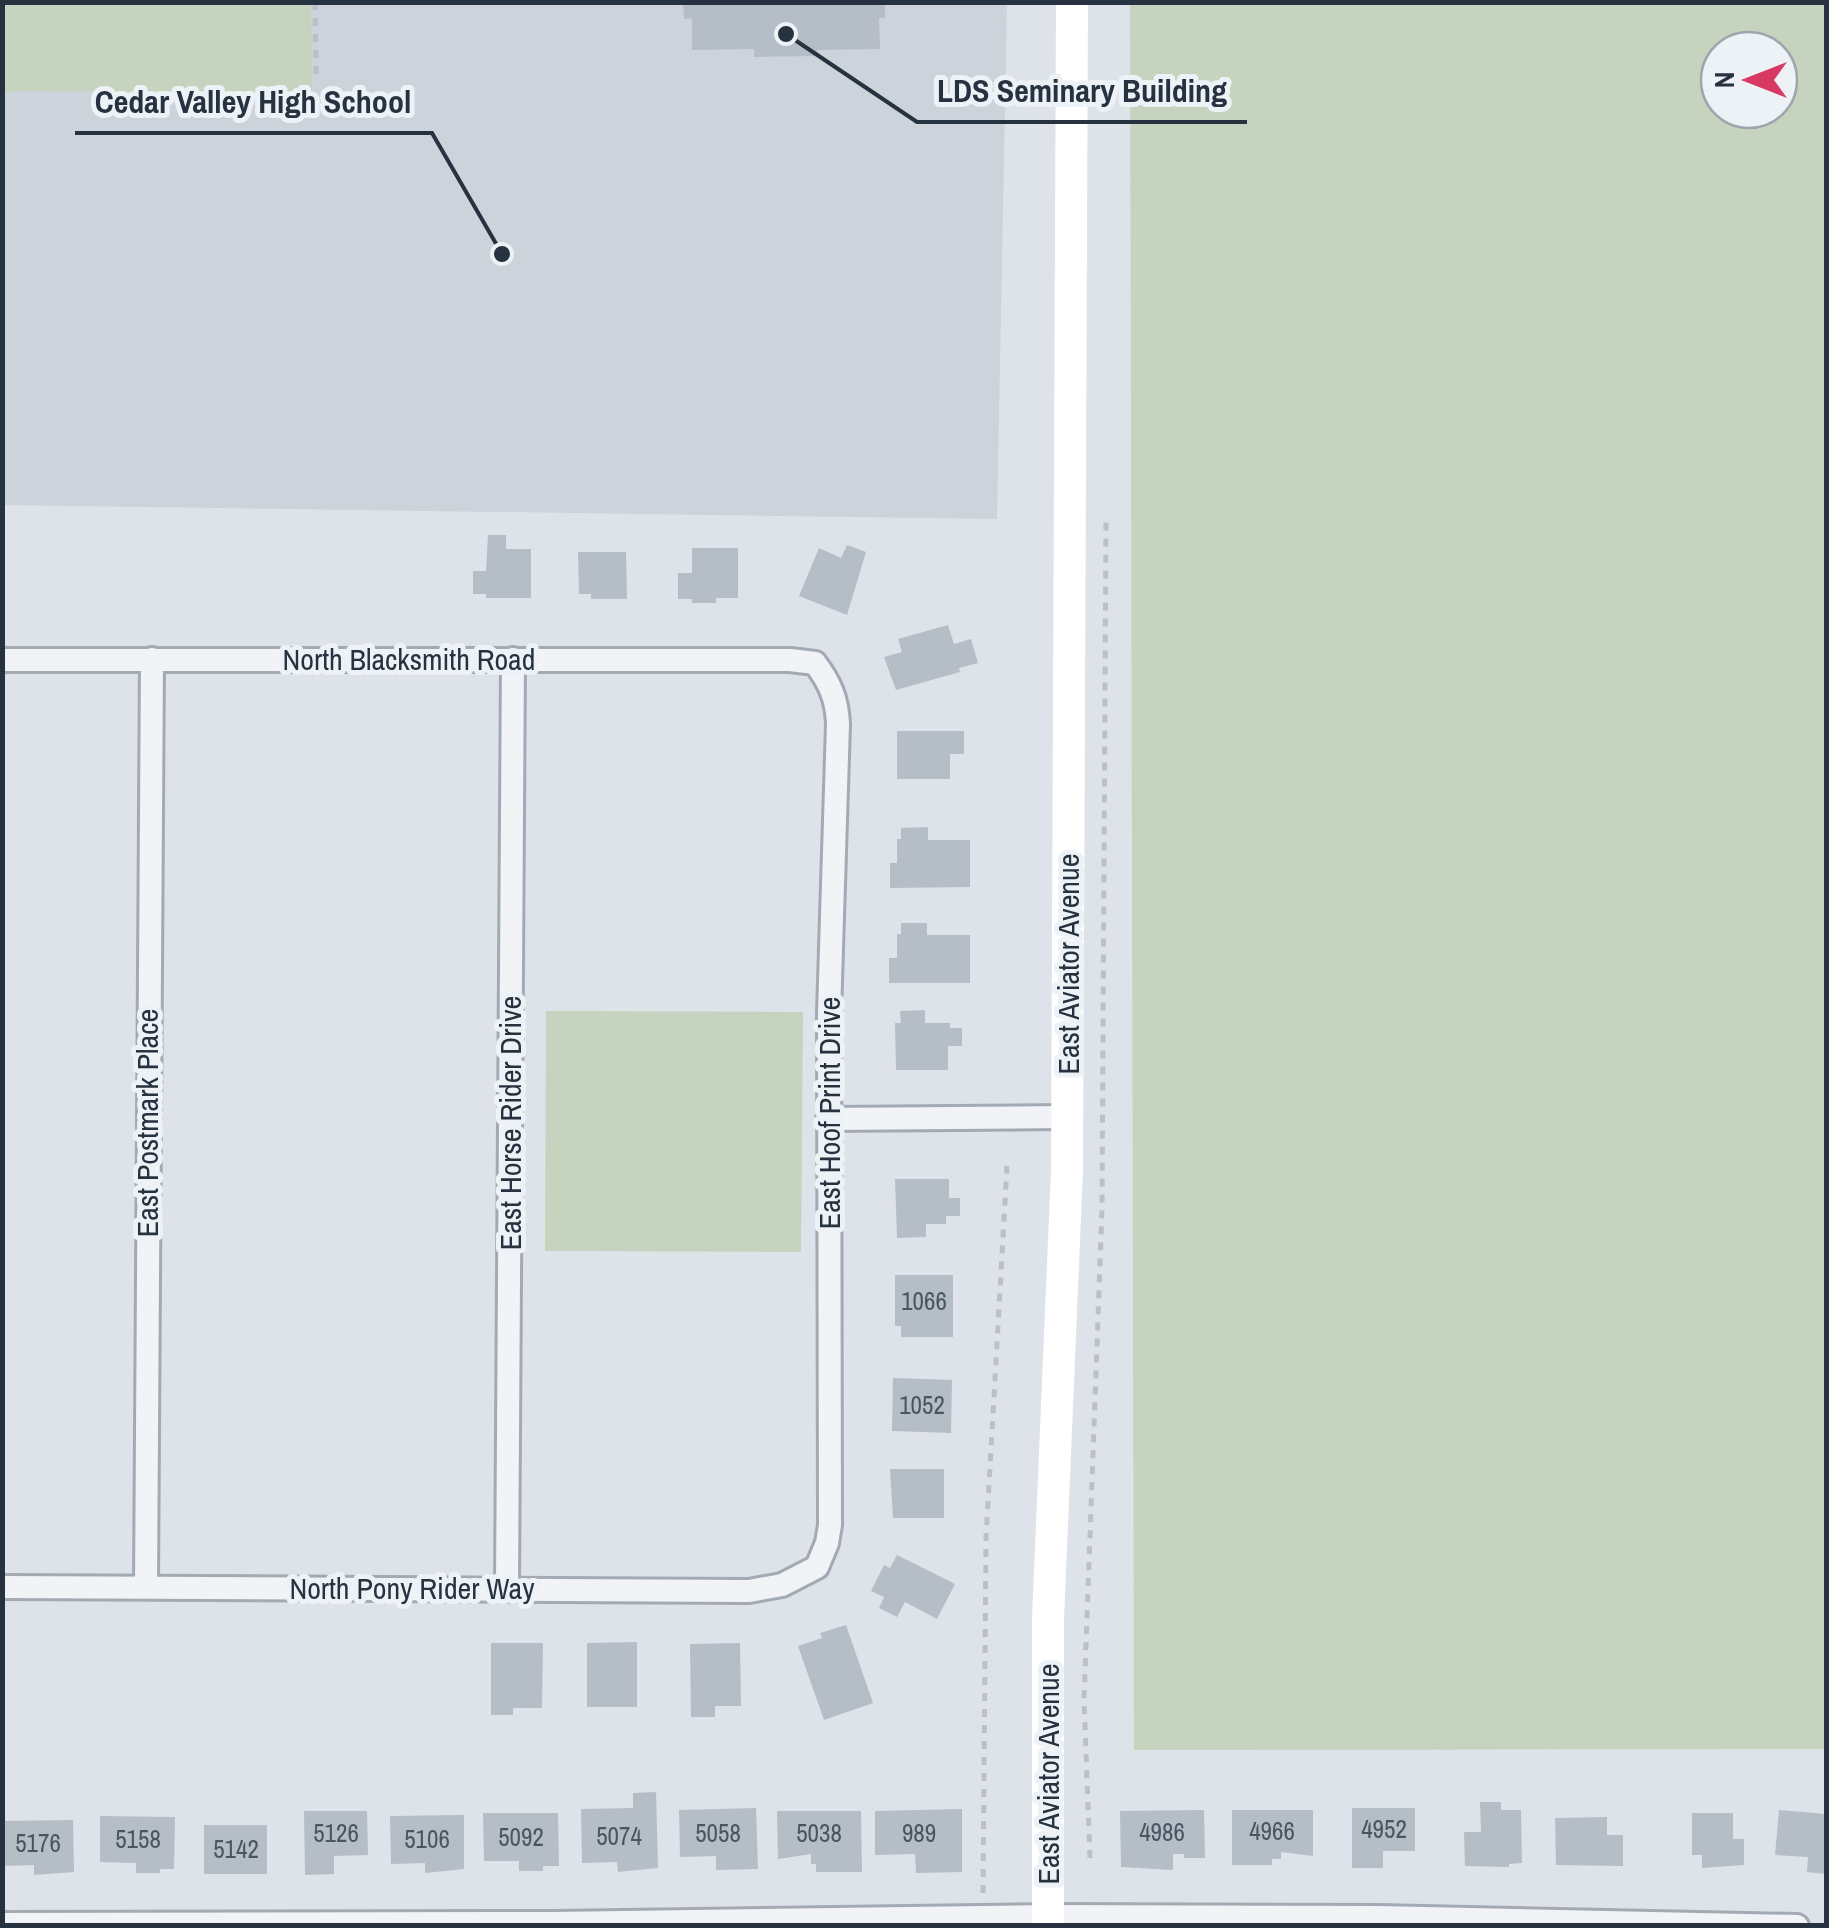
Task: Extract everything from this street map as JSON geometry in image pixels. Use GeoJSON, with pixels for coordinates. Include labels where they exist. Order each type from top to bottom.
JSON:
{"type":"FeatureCollection","features":[{"type":"Feature","properties":{"kind":"street","name":"East Aviator Avenue"},"geometry":{"type":"LineString","coordinates":[[1048,1921],[1048,1620],[1067,1118],[1072,2]]}},
{"type":"Feature","properties":{"kind":"street","name":"North Blacksmith Road"},"geometry":{"type":"LineString","coordinates":[[2,660],[514,658],[767,659],[816,663]]}},
{"type":"Feature","properties":{"kind":"street","name":"East Horse Rider Drive"},"geometry":{"type":"LineString","coordinates":[[507,1588],[514,658]]}},
{"type":"Feature","properties":{"kind":"street","name":"East Postmark Place"},"geometry":{"type":"LineString","coordinates":[[146,1587],[152,659]]}},
{"type":"Feature","properties":{"kind":"street","name":"East Hoof Print Drive"},"geometry":{"type":"LineString","coordinates":[[816,663],[837,704],[828,1119],[830,1525],[828,1543],[817,1567]]}},
{"type":"Feature","properties":{"kind":"street"},"geometry":{"type":"LineString","coordinates":[[828,1119],[1067,1118]]}},
{"type":"Feature","properties":{"kind":"street","name":"North Pony Rider Way"},"geometry":{"type":"LineString","coordinates":[[2,1587],[749,1591],[782,1584],[817,1567]]}},
{"type":"Feature","properties":{"kind":"street"},"geometry":{"type":"LineString","coordinates":[[2,1924],[1378,1917],[1797,1926]]}},
{"type":"Feature","properties":{"kind":"path"},"geometry":{"type":"LineString","coordinates":[[315,2],[316,80]]}},
{"type":"Feature","properties":{"kind":"path"},"geometry":{"type":"LineString","coordinates":[[983,1896],[986,1538],[1007,1166]]}},
{"type":"Feature","properties":{"kind":"shaded area"},"geometry":{"type":"Polygon","coordinates":[[[3,3],[1007,3],[997,519],[3,505],[3,3]]]}},
{"type":"Feature","properties":{"kind":"green space"},"geometry":{"type":"Polygon","coordinates":[[[3,2],[311,3],[312,93],[3,91],[3,2]]]}},
{"type":"Feature","properties":{"kind":"green space"},"geometry":{"type":"Polygon","coordinates":[[[1130,3],[1826,3],[1826,1749],[1134,1750],[1130,3]]]}},
{"type":"Feature","properties":{"kind":"green space"},"geometry":{"type":"Polygon","coordinates":[[[546,1011],[803,1012],[801,1252],[545,1251],[546,1011]]]}},
{"type":"Feature","properties":{"kind":"building"},"geometry":{"type":"Polygon","coordinates":[[[683,2],[885,2],[885,18],[879,18],[880,49],[754,57],[754,49],[692,50],[692,18],[684,19],[683,2]]]}},
{"type":"Feature","properties":{"kind":"building"},"geometry":{"type":"Polygon","coordinates":[[[488,535],[506,535],[506,549],[531,549],[531,598],[486,598],[486,594],[473,594],[473,571],[486,571],[488,535]]]}},
{"type":"Feature","properties":{"kind":"building"},"geometry":{"type":"Polygon","coordinates":[[[847,545],[866,552],[847,615],[799,596],[819,548],[841,558],[847,545]]]}},
{"type":"Feature","properties":{"kind":"building"},"geometry":{"type":"Polygon","coordinates":[[[692,548],[738,548],[738,598],[716,598],[716,603],[678,599],[678,573],[692,573],[692,548]]]}},
{"type":"Feature","properties":{"kind":"building"},"geometry":{"type":"Polygon","coordinates":[[[578,552],[626,552],[627,599],[591,599],[591,594],[579,594],[578,552]]]}},
{"type":"Feature","properties":{"kind":"building"},"geometry":{"type":"Polygon","coordinates":[[[948,625],[954,644],[971,639],[978,663],[896,690],[884,657],[902,652],[898,639],[948,625]]]}},
{"type":"Feature","properties":{"kind":"building"},"geometry":{"type":"Polygon","coordinates":[[[897,731],[964,731],[964,754],[950,754],[950,779],[897,779],[897,731]]]}},
{"type":"Feature","properties":{"kind":"building"},"geometry":{"type":"Polygon","coordinates":[[[928,827],[928,840],[970,840],[970,887],[890,888],[890,863],[897,863],[901,828],[928,827]]]}},
{"type":"Feature","properties":{"kind":"building"},"geometry":{"type":"Polygon","coordinates":[[[901,923],[927,923],[927,935],[970,935],[970,983],[889,983],[889,958],[897,958],[901,923]]]}},
{"type":"Feature","properties":{"kind":"building"},"geometry":{"type":"Polygon","coordinates":[[[925,1010],[925,1023],[950,1023],[950,1028],[962,1028],[962,1046],[948,1046],[948,1070],[896,1070],[895,1023],[901,1023],[900,1011],[925,1010]]]}},
{"type":"Feature","properties":{"kind":"building"},"geometry":{"type":"Polygon","coordinates":[[[895,1179],[949,1179],[949,1198],[960,1198],[960,1216],[946,1216],[946,1224],[926,1224],[926,1237],[897,1238],[895,1179]]]}},
{"type":"Feature","properties":{"kind":"building"},"geometry":{"type":"Polygon","coordinates":[[[895,1275],[953,1275],[953,1337],[901,1337],[901,1326],[895,1326],[895,1275]]]}},
{"type":"Feature","properties":{"kind":"building"},"geometry":{"type":"Polygon","coordinates":[[[893,1378],[952,1380],[951,1433],[892,1431],[893,1378]]]}},
{"type":"Feature","properties":{"kind":"building"},"geometry":{"type":"Polygon","coordinates":[[[890,1469],[944,1469],[944,1518],[893,1518],[890,1469]]]}},
{"type":"Feature","properties":{"kind":"building"},"geometry":{"type":"Polygon","coordinates":[[[897,1555],[955,1584],[937,1619],[905,1602],[897,1617],[879,1608],[884,1597],[871,1591],[884,1565],[890,1568],[897,1555]]]}},
{"type":"Feature","properties":{"kind":"building"},"geometry":{"type":"Polygon","coordinates":[[[846,1625],[873,1703],[824,1720],[798,1646],[822,1638],[820,1633],[846,1625]]]}},
{"type":"Feature","properties":{"kind":"building"},"geometry":{"type":"Polygon","coordinates":[[[637,1642],[637,1707],[587,1707],[587,1643],[637,1642]]]}},
{"type":"Feature","properties":{"kind":"building"},"geometry":{"type":"Polygon","coordinates":[[[491,1643],[543,1643],[542,1708],[513,1708],[513,1715],[491,1715],[491,1643]]]}},
{"type":"Feature","properties":{"kind":"building"},"geometry":{"type":"Polygon","coordinates":[[[740,1643],[741,1706],[715,1706],[715,1717],[691,1717],[690,1644],[740,1643]]]}},
{"type":"Feature","properties":{"kind":"building"},"geometry":{"type":"Polygon","coordinates":[[[656,1792],[658,1868],[618,1872],[617,1862],[582,1863],[581,1809],[633,1808],[633,1793],[656,1792]]]}},
{"type":"Feature","properties":{"kind":"building"},"geometry":{"type":"Polygon","coordinates":[[[1480,1802],[1501,1802],[1501,1810],[1521,1810],[1522,1863],[1509,1867],[1465,1866],[1464,1832],[1481,1832],[1480,1802]]]}},
{"type":"Feature","properties":{"kind":"building"},"geometry":{"type":"Polygon","coordinates":[[[756,1808],[758,1869],[716,1870],[716,1856],[680,1857],[679,1810],[756,1808]]]}},
{"type":"Feature","properties":{"kind":"building"},"geometry":{"type":"Polygon","coordinates":[[[1352,1808],[1415,1808],[1415,1851],[1383,1851],[1383,1868],[1352,1868],[1352,1808]]]}},
{"type":"Feature","properties":{"kind":"building"},"geometry":{"type":"Polygon","coordinates":[[[962,1809],[962,1872],[916,1873],[915,1854],[875,1855],[875,1811],[962,1809]]]}},
{"type":"Feature","properties":{"kind":"building"},"geometry":{"type":"Polygon","coordinates":[[[1204,1810],[1205,1858],[1173,1854],[1173,1870],[1121,1867],[1120,1811],[1204,1810]]]}},
{"type":"Feature","properties":{"kind":"building"},"geometry":{"type":"Polygon","coordinates":[[[1232,1810],[1313,1810],[1313,1856],[1281,1852],[1281,1859],[1272,1859],[1272,1865],[1232,1865],[1232,1810]]]}},
{"type":"Feature","properties":{"kind":"building"},"geometry":{"type":"Polygon","coordinates":[[[1779,1810],[1826,1814],[1826,1874],[1807,1872],[1808,1857],[1775,1855],[1779,1810]]]}},
{"type":"Feature","properties":{"kind":"building"},"geometry":{"type":"Polygon","coordinates":[[[304,1811],[367,1811],[368,1855],[334,1856],[334,1874],[305,1875],[304,1811]]]}},
{"type":"Feature","properties":{"kind":"building"},"geometry":{"type":"Polygon","coordinates":[[[777,1811],[861,1811],[862,1872],[816,1872],[811,1854],[778,1859],[777,1811]]]}},
{"type":"Feature","properties":{"kind":"building"},"geometry":{"type":"Polygon","coordinates":[[[483,1813],[558,1813],[559,1866],[519,1871],[519,1861],[484,1861],[483,1813]]]}},
{"type":"Feature","properties":{"kind":"building"},"geometry":{"type":"Polygon","coordinates":[[[1692,1813],[1733,1813],[1733,1839],[1744,1839],[1744,1865],[1702,1868],[1702,1855],[1692,1855],[1692,1813]]]}},
{"type":"Feature","properties":{"kind":"building"},"geometry":{"type":"Polygon","coordinates":[[[464,1815],[464,1869],[425,1873],[425,1863],[391,1864],[390,1816],[464,1815]]]}},
{"type":"Feature","properties":{"kind":"building"},"geometry":{"type":"Polygon","coordinates":[[[100,1816],[175,1817],[174,1869],[136,1873],[136,1863],[100,1862],[100,1816]]]}},
{"type":"Feature","properties":{"kind":"building"},"geometry":{"type":"Polygon","coordinates":[[[1607,1817],[1607,1835],[1623,1835],[1623,1866],[1556,1865],[1555,1818],[1607,1817]]]}},
{"type":"Feature","properties":{"kind":"building"},"geometry":{"type":"Polygon","coordinates":[[[73,1820],[74,1872],[34,1875],[34,1865],[2,1866],[2,1821],[73,1820]]]}},
{"type":"Feature","properties":{"kind":"building"},"geometry":{"type":"Polygon","coordinates":[[[204,1825],[267,1825],[267,1874],[204,1874],[204,1825]]]}},
{"type":"Feature","properties":{"kind":"place","name":"LDS Seminary Building"},"geometry":{"type":"Point","coordinates":[786,34]}},
{"type":"Feature","properties":{"kind":"place","name":"Cedar Valley High School"},"geometry":{"type":"Point","coordinates":[502,254]}}]}
